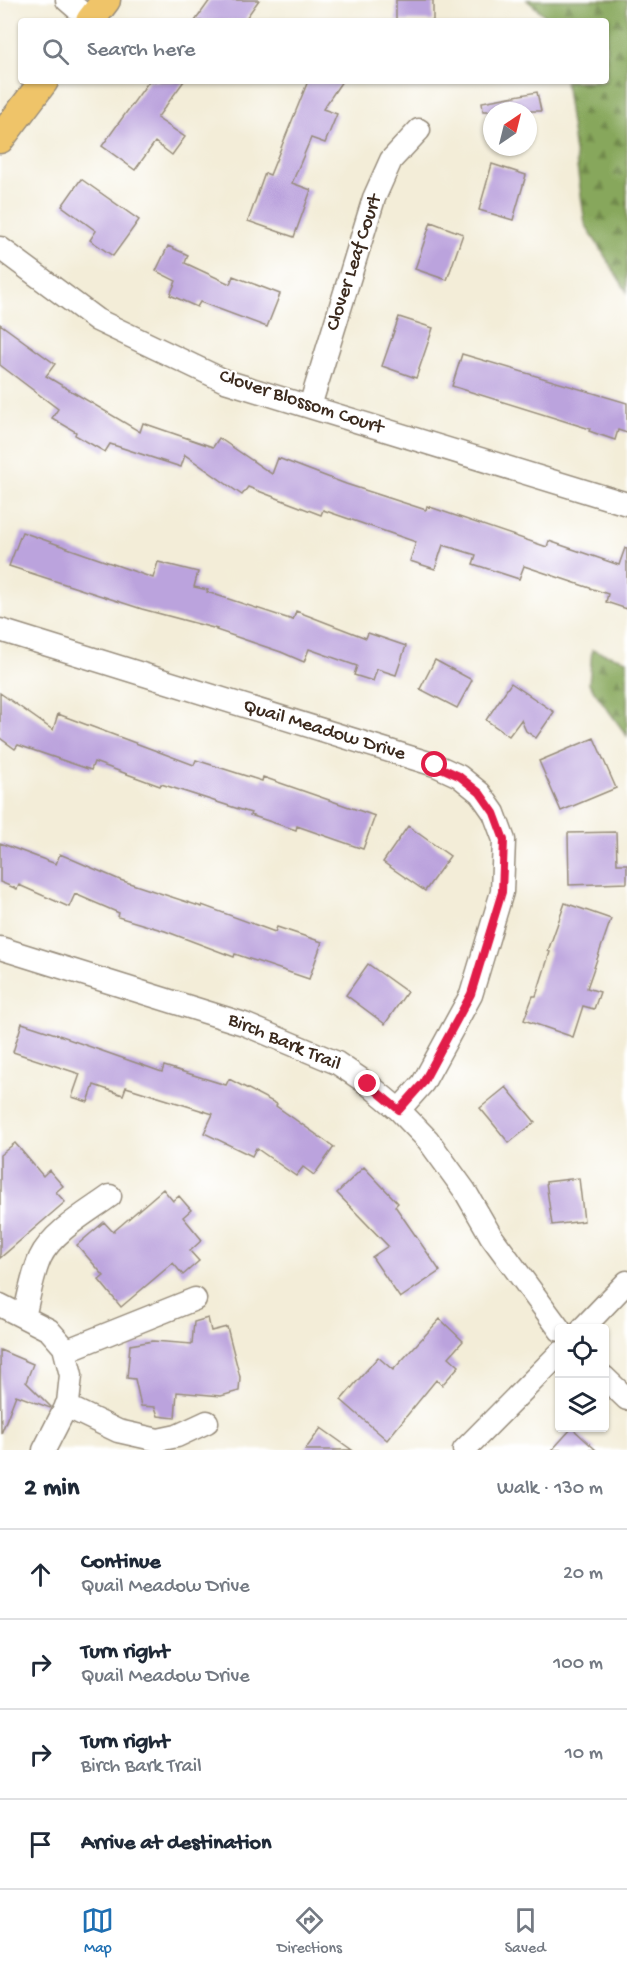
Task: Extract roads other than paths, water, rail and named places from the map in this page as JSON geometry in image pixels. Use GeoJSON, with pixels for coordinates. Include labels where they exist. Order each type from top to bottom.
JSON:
{"type":"FeatureCollection","features":[{"type":"Feature","properties":{"kind":"main road"},"geometry":{"type":"LineString","coordinates":[[0,139],[42,84]]}},
{"type":"Feature","properties":{"kind":"street"},"geometry":{"type":"LineString","coordinates":[[67,0],[95,14]]}},
{"type":"Feature","properties":{"kind":"street","name":"Clover Leaf Court"},"geometry":{"type":"LineString","coordinates":[[310,406],[374,198],[391,160],[419,130]]}},
{"type":"Feature","properties":{"kind":"street","name":"Clover Blossom Court"},"geometry":{"type":"LineString","coordinates":[[0,248],[97,320],[225,381],[627,504]]}},
{"type":"Feature","properties":{"kind":"street","name":"Quail Meadow Drive"},"geometry":{"type":"LineString","coordinates":[[0,630],[435,765],[459,776],[480,793],[494,813],[504,840],[502,892],[471,994],[423,1083],[399,1110]]}},
{"type":"Feature","properties":{"kind":"street","name":"Birch Bark Trail"},"geometry":{"type":"LineString","coordinates":[[0,948],[244,1024],[337,1063],[368,1084],[399,1110],[434,1148],[465,1191],[491,1236],[556,1324]]}},
{"type":"Feature","properties":{"kind":"street"},"geometry":{"type":"LineString","coordinates":[[24,1317],[33,1277],[41,1256],[52,1240],[111,1196]]}},
{"type":"Feature","properties":{"kind":"street"},"geometry":{"type":"LineString","coordinates":[[588,1324],[627,1282]]}},
{"type":"Feature","properties":{"kind":"street"},"geometry":{"type":"LineString","coordinates":[[65,1352],[195,1299]]}},
{"type":"Feature","properties":{"kind":"street"},"geometry":{"type":"LineString","coordinates":[[0,1305],[49,1330],[64,1347],[71,1375],[66,1406],[44,1450]]}},
{"type":"Feature","properties":{"kind":"street"},"geometry":{"type":"LineString","coordinates":[[464,1450],[555,1358]]}},
{"type":"Feature","properties":{"kind":"street"},"geometry":{"type":"LineString","coordinates":[[605,1378],[627,1399]]}},
{"type":"Feature","properties":{"kind":"street"},"geometry":{"type":"LineString","coordinates":[[66,1406],[118,1431],[158,1440],[177,1436],[207,1422]]}}]}
